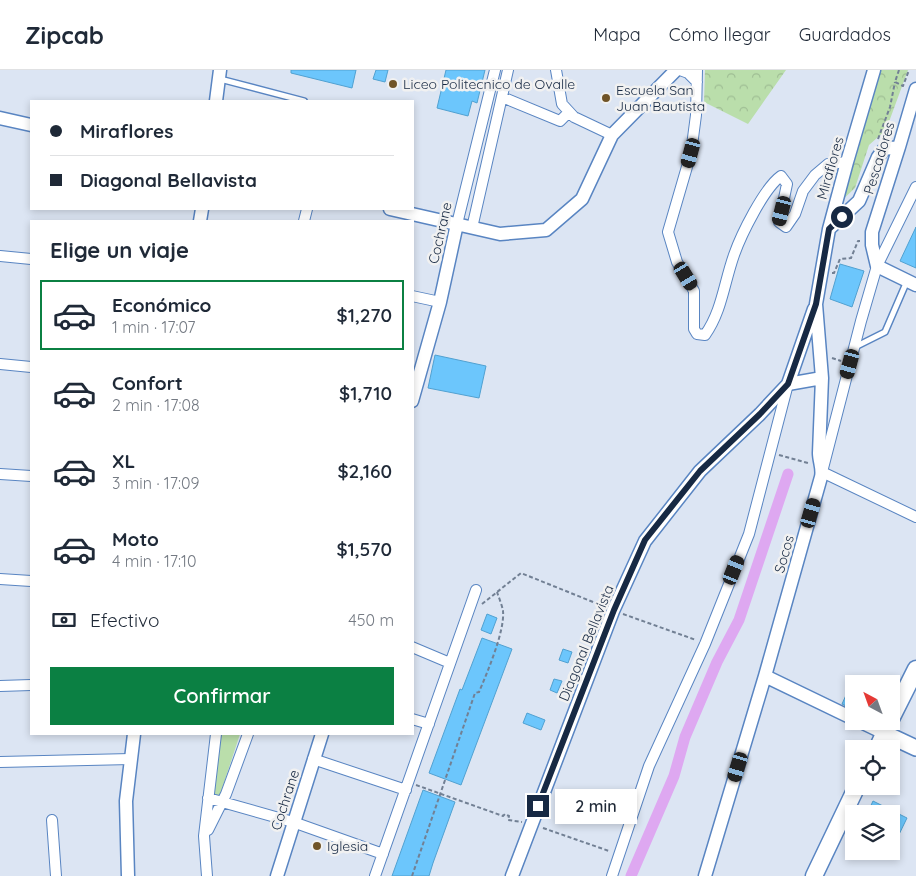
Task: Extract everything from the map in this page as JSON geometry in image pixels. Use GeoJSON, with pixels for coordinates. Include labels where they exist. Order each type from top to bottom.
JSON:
{"type":"FeatureCollection","features":[{"type":"Feature","properties":{"kind":"main road"},"geometry":{"type":"LineString","coordinates":[[900,702],[916,669]]}},
{"type":"Feature","properties":{"kind":"main road"},"geometry":{"type":"LineString","coordinates":[[895,730],[916,748]]}},
{"type":"Feature","properties":{"kind":"main road"},"geometry":{"type":"LineString","coordinates":[[814,876],[853,795]]}},
{"type":"Feature","properties":{"kind":"street","name":"Cochrane"},"geometry":{"type":"LineString","coordinates":[[414,394],[440,302],[494,70]]}},
{"type":"Feature","properties":{"kind":"street"},"geometry":{"type":"LineString","coordinates":[[472,228],[508,70]]}},
{"type":"Feature","properties":{"kind":"street"},"geometry":{"type":"LineString","coordinates":[[556,70],[562,104],[574,117],[612,135]]}},
{"type":"Feature","properties":{"kind":"street"},"geometry":{"type":"LineString","coordinates":[[394,210],[500,234],[546,230],[582,199],[612,135],[676,70]]}},
{"type":"Feature","properties":{"kind":"street"},"geometry":{"type":"LineString","coordinates":[[680,70],[688,73],[697,82]]}},
{"type":"Feature","properties":{"kind":"street"},"geometry":{"type":"LineString","coordinates":[[697,70],[696,114],[691,153],[668,232],[677,262],[694,291],[694,329],[697,334],[705,335],[713,324],[734,255],[760,201],[774,181],[781,176],[787,184],[779,222],[786,226],[795,214],[803,191],[815,175],[828,164],[847,162]]}},
{"type":"Feature","properties":{"kind":"street","name":"Miraflores"},"geometry":{"type":"LineString","coordinates":[[788,384],[816,304],[829,229],[874,70]]}},
{"type":"Feature","properties":{"kind":"street"},"geometry":{"type":"LineString","coordinates":[[216,100],[219,74]]}},
{"type":"Feature","properties":{"kind":"street","name":"Pescadores"},"geometry":{"type":"LineString","coordinates":[[877,266],[872,244],[872,232],[900,147],[916,89]]}},
{"type":"Feature","properties":{"kind":"street"},"geometry":{"type":"LineString","coordinates":[[502,97],[560,121],[569,112]]}},
{"type":"Feature","properties":{"kind":"street"},"geometry":{"type":"LineString","coordinates":[[0,118],[30,125]]}},
{"type":"Feature","properties":{"kind":"street"},"geometry":{"type":"LineString","coordinates":[[829,229],[859,201],[878,157],[884,149],[900,147]]}},
{"type":"Feature","properties":{"kind":"street","name":"Socos"},"geometry":{"type":"LineString","coordinates":[[705,876],[765,676],[817,468],[850,364],[877,266],[916,187]]}},
{"type":"Feature","properties":{"kind":"street"},"geometry":{"type":"LineString","coordinates":[[0,256],[30,259]]}},
{"type":"Feature","properties":{"kind":"street"},"geometry":{"type":"LineString","coordinates":[[877,266],[911,283]]}},
{"type":"Feature","properties":{"kind":"street"},"geometry":{"type":"LineString","coordinates":[[414,296],[440,302]]}},
{"type":"Feature","properties":{"kind":"street","name":"Miraflores"},"geometry":{"type":"LineString","coordinates":[[816,304],[822,378],[819,462],[817,468]]}},
{"type":"Feature","properties":{"kind":"street"},"geometry":{"type":"LineString","coordinates":[[0,364],[30,367]]}},
{"type":"Feature","properties":{"kind":"street"},"geometry":{"type":"LineString","coordinates":[[612,876],[649,766],[705,644],[749,534],[788,384],[822,378]]}},
{"type":"Feature","properties":{"kind":"street","name":"Diagonal Bellavista"},"geometry":{"type":"LineString","coordinates":[[512,876],[614,610],[645,540],[700,471],[760,414],[788,384]]}},
{"type":"Feature","properties":{"kind":"street"},"geometry":{"type":"LineString","coordinates":[[817,468],[916,517]]}},
{"type":"Feature","properties":{"kind":"street"},"geometry":{"type":"LineString","coordinates":[[0,474],[30,476]]}},
{"type":"Feature","properties":{"kind":"street"},"geometry":{"type":"LineString","coordinates":[[0,579],[30,581]]}},
{"type":"Feature","properties":{"kind":"street"},"geometry":{"type":"LineString","coordinates":[[375,876],[476,590]]}},
{"type":"Feature","properties":{"kind":"street"},"geometry":{"type":"LineString","coordinates":[[414,648],[450,663]]}},
{"type":"Feature","properties":{"kind":"street"},"geometry":{"type":"LineString","coordinates":[[765,676],[845,714]]}},
{"type":"Feature","properties":{"kind":"street"},"geometry":{"type":"LineString","coordinates":[[0,686],[30,685]]}},
{"type":"Feature","properties":{"kind":"street"},"geometry":{"type":"LineString","coordinates":[[414,720],[429,724]]}},
{"type":"Feature","properties":{"kind":"street"},"geometry":{"type":"LineString","coordinates":[[128,876],[126,801],[134,735]]}},
{"type":"Feature","properties":{"kind":"street"},"geometry":{"type":"LineString","coordinates":[[207,876],[204,836],[216,735]]}},
{"type":"Feature","properties":{"kind":"street"},"geometry":{"type":"LineString","coordinates":[[204,836],[222,801],[248,735]]}},
{"type":"Feature","properties":{"kind":"street","name":"Cochrane"},"geometry":{"type":"LineString","coordinates":[[276,876],[322,735]]}},
{"type":"Feature","properties":{"kind":"street"},"geometry":{"type":"LineString","coordinates":[[0,762],[131,759]]}},
{"type":"Feature","properties":{"kind":"street"},"geometry":{"type":"LineString","coordinates":[[313,759],[408,786]]}},
{"type":"Feature","properties":{"kind":"street"},"geometry":{"type":"LineString","coordinates":[[208,798],[293,822],[384,854]]}},
{"type":"Feature","properties":{"kind":"street"},"geometry":{"type":"LineString","coordinates":[[52,820],[56,876]]}},
{"type":"Feature","properties":{"kind":"lane"},"geometry":{"type":"LineString","coordinates":[[219,74],[301,100]]}},
{"type":"Feature","properties":{"kind":"lane"},"geometry":{"type":"LineString","coordinates":[[854,347],[885,332],[911,283]]}},
{"type":"Feature","properties":{"kind":"path"},"geometry":{"type":"LineString","coordinates":[[899,70],[895,82],[902,86],[908,70]]}},
{"type":"Feature","properties":{"kind":"path"},"geometry":{"type":"LineString","coordinates":[[821,273],[834,273],[840,259],[851,258],[858,241],[872,244]]}},
{"type":"Feature","properties":{"kind":"path"},"geometry":{"type":"LineString","coordinates":[[820,356],[838,359],[850,364]]}},
{"type":"Feature","properties":{"kind":"path"},"geometry":{"type":"LineString","coordinates":[[770,452],[817,468]]}},
{"type":"Feature","properties":{"kind":"path"},"geometry":{"type":"LineString","coordinates":[[467,617],[521,573],[705,644]]}},
{"type":"Feature","properties":{"kind":"path"},"geometry":{"type":"LineString","coordinates":[[412,876],[475,692],[479,692],[492,662],[503,622],[503,611],[497,592]]}},
{"type":"Feature","properties":{"kind":"path"},"geometry":{"type":"LineString","coordinates":[[408,786],[441,794],[503,816],[505,814],[509,816],[508,820],[532,824],[619,855]]}},
{"type":"Feature","properties":{"kind":"green space"},"geometry":{"type":"Polygon","coordinates":[[[705,70],[786,70],[748,124],[704,102],[705,70]]]}},
{"type":"Feature","properties":{"kind":"green space"},"geometry":{"type":"Polygon","coordinates":[[[881,70],[908,70],[886,130],[869,145],[855,188],[838,204],[881,70]]]}},
{"type":"Feature","properties":{"kind":"green space"},"geometry":{"type":"Polygon","coordinates":[[[221,735],[240,735],[220,795],[212,795],[221,735]]]}},
{"type":"Feature","properties":{"kind":"building"},"geometry":{"type":"Polygon","coordinates":[[[291,70],[356,70],[352,88],[291,73],[291,70]]]}},
{"type":"Feature","properties":{"kind":"building"},"geometry":{"type":"Polygon","coordinates":[[[376,70],[388,70],[385,82],[373,79],[376,70]]]}},
{"type":"Feature","properties":{"kind":"building"},"geometry":{"type":"Polygon","coordinates":[[[446,70],[485,70],[477,103],[472,101],[468,116],[437,108],[446,70]]]}},
{"type":"Feature","properties":{"kind":"building"},"geometry":{"type":"Polygon","coordinates":[[[916,227],[916,268],[900,261],[916,227]]]}},
{"type":"Feature","properties":{"kind":"building"},"geometry":{"type":"Polygon","coordinates":[[[840,264],[864,271],[852,307],[830,299],[840,264]]]}},
{"type":"Feature","properties":{"kind":"building"},"geometry":{"type":"Polygon","coordinates":[[[435,355],[486,366],[479,398],[428,388],[435,355]]]}},
{"type":"Feature","properties":{"kind":"building"},"geometry":{"type":"Polygon","coordinates":[[[487,614],[497,618],[491,634],[481,630],[487,614]]]}},
{"type":"Feature","properties":{"kind":"building"},"geometry":{"type":"Polygon","coordinates":[[[482,638],[512,649],[461,785],[429,773],[460,689],[462,690],[482,638]]]}},
{"type":"Feature","properties":{"kind":"building"},"geometry":{"type":"Polygon","coordinates":[[[563,649],[572,652],[568,663],[559,660],[563,649]]]}},
{"type":"Feature","properties":{"kind":"building"},"geometry":{"type":"Polygon","coordinates":[[[554,679],[562,681],[557,693],[550,690],[554,679]]]}},
{"type":"Feature","properties":{"kind":"building"},"geometry":{"type":"Polygon","coordinates":[[[527,713],[545,720],[541,730],[523,723],[527,713]]]}},
{"type":"Feature","properties":{"kind":"building"},"geometry":{"type":"Polygon","coordinates":[[[423,790],[455,802],[429,876],[392,876],[423,790]]]}},
{"type":"Feature","properties":{"kind":"building"},"geometry":{"type":"Polygon","coordinates":[[[873,801],[881,805],[871,805],[873,801]]]}},
{"type":"Feature","properties":{"kind":"building"},"geometry":{"type":"Polygon","coordinates":[[[900,814],[907,818],[900,832],[900,814]]]}},
{"type":"Feature","properties":{"kind":"waterway"},"geometry":{"type":"LineString","coordinates":[[631,876],[674,776],[685,737],[717,662],[739,620],[788,474]]}},
{"type":"Feature","properties":{"kind":"place","name":"Liceo Politecnico de Ovalle"},"geometry":{"type":"Point","coordinates":[393,84]}},
{"type":"Feature","properties":{"kind":"place","name":"Escuela San Juan Bautista"},"geometry":{"type":"Point","coordinates":[606,98]}},
{"type":"Feature","properties":{"kind":"place","name":"Iglesia"},"geometry":{"type":"Point","coordinates":[317,846]}},
{"type":"Feature","properties":{"kind":"route"},"geometry":{"type":"LineString","coordinates":[[538,806],[614,610],[645,540],[700,471],[760,414],[788,384],[816,304],[829,229],[842,217]]}}]}
